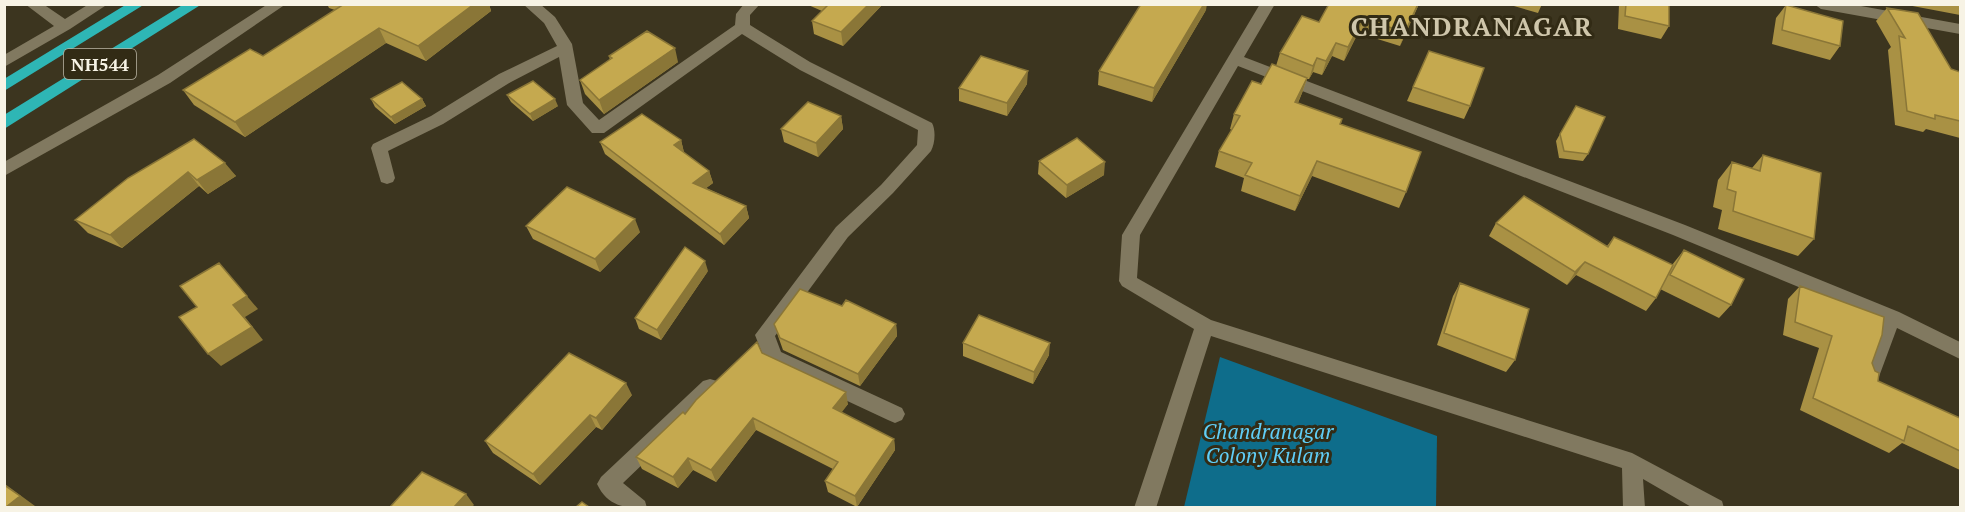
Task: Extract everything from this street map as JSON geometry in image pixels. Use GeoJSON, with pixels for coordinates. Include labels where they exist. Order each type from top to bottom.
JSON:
{"type":"FeatureCollection","features":[{"type":"Feature","properties":{"kind":"highway","name":"NH544"},"geometry":{"type":"LineString","coordinates":[[4,86],[138,4]]}},
{"type":"Feature","properties":{"kind":"highway","name":"NH544"},"geometry":{"type":"LineString","coordinates":[[4,123],[195,4]]}},
{"type":"Feature","properties":{"kind":"street"},"geometry":{"type":"LineString","coordinates":[[32,4],[65,26]]}},
{"type":"Feature","properties":{"kind":"street"},"geometry":{"type":"LineString","coordinates":[[4,62],[100,4]]}},
{"type":"Feature","properties":{"kind":"street"},"geometry":{"type":"LineString","coordinates":[[4,170],[164,79],[279,4]]}},
{"type":"Feature","properties":{"kind":"street"},"geometry":{"type":"LineString","coordinates":[[530,4],[550,20],[565,48],[575,105],[598,129],[742,27]]}},
{"type":"Feature","properties":{"kind":"street"},"geometry":{"type":"LineString","coordinates":[[742,27],[743,14],[753,4]]}},
{"type":"Feature","properties":{"kind":"street"},"geometry":{"type":"LineString","coordinates":[[1268,4],[1131,235],[1128,281],[1205,326],[1632,462],[1714,507]]}},
{"type":"Feature","properties":{"kind":"street"},"geometry":{"type":"LineString","coordinates":[[1821,4],[1960,29]]}},
{"type":"Feature","properties":{"kind":"street"},"geometry":{"type":"LineString","coordinates":[[742,27],[805,66],[878,101],[926,128],[926,147],[843,232],[765,335],[748,351]]}},
{"type":"Feature","properties":{"kind":"street"},"geometry":{"type":"LineString","coordinates":[[387,178],[379,148],[437,120],[505,78],[565,48]]}},
{"type":"Feature","properties":{"kind":"street"},"geometry":{"type":"LineString","coordinates":[[1235,59],[1679,230],[1892,317],[1960,351]]}},
{"type":"Feature","properties":{"kind":"street"},"geometry":{"type":"LineString","coordinates":[[1870,376],[1892,317]]}},
{"type":"Feature","properties":{"kind":"street"},"geometry":{"type":"LineString","coordinates":[[1144,507],[1205,326]]}},
{"type":"Feature","properties":{"kind":"street"},"geometry":{"type":"LineString","coordinates":[[765,335],[773,357],[896,414]]}},
{"type":"Feature","properties":{"kind":"street"},"geometry":{"type":"LineString","coordinates":[[637,507],[608,484],[724,374]]}},
{"type":"Feature","properties":{"kind":"street"},"geometry":{"type":"LineString","coordinates":[[1632,462],[1634,507]]}},
{"type":"Feature","properties":{"kind":"water","name":"Chandranagar Colony Kulam"},"geometry":{"type":"Polygon","coordinates":[[[1220,357],[1437,436],[1436,507],[1184,507],[1220,357]]]}},
{"type":"Feature","properties":{"kind":"building"},"geometry":{"type":"Polygon","coordinates":[[[344,4],[474,4],[418,46],[379,28],[235,122],[183,90],[250,49],[263,56],[344,4]]]}},
{"type":"Feature","properties":{"kind":"building"},"geometry":{"type":"Polygon","coordinates":[[[829,4],[869,4],[841,32],[812,21],[829,4]]]}},
{"type":"Feature","properties":{"kind":"building"},"geometry":{"type":"Polygon","coordinates":[[[1141,4],[1204,4],[1154,88],[1099,71],[1141,4]]]}},
{"type":"Feature","properties":{"kind":"building"},"geometry":{"type":"Polygon","coordinates":[[[1329,4],[1418,4],[1405,32],[1363,19],[1348,47],[1336,43],[1326,61],[1317,58],[1313,66],[1280,53],[1302,16],[1319,22],[1329,4]]]}},
{"type":"Feature","properties":{"kind":"building"},"geometry":{"type":"Polygon","coordinates":[[[1626,4],[1669,4],[1669,26],[1625,16],[1626,4]]]}},
{"type":"Feature","properties":{"kind":"building"},"geometry":{"type":"Polygon","coordinates":[[[1786,5],[1843,21],[1840,46],[1782,30],[1786,5]]]}},
{"type":"Feature","properties":{"kind":"building"},"geometry":{"type":"Polygon","coordinates":[[[1887,8],[1918,13],[1951,69],[1960,72],[1960,121],[1935,115],[1935,119],[1907,111],[1899,36],[1905,38],[1887,8]]]}},
{"type":"Feature","properties":{"kind":"building"},"geometry":{"type":"Polygon","coordinates":[[[647,31],[675,48],[599,100],[580,80],[612,58],[609,56],[647,31]]]}},
{"type":"Feature","properties":{"kind":"building"},"geometry":{"type":"Polygon","coordinates":[[[1429,51],[1484,68],[1470,106],[1413,87],[1429,51]]]}},
{"type":"Feature","properties":{"kind":"building"},"geometry":{"type":"Polygon","coordinates":[[[981,56],[1028,71],[1007,103],[959,88],[981,56]]]}},
{"type":"Feature","properties":{"kind":"building"},"geometry":{"type":"Polygon","coordinates":[[[1272,64],[1307,78],[1295,102],[1342,119],[1340,124],[1421,152],[1406,192],[1317,161],[1300,196],[1245,175],[1252,163],[1219,151],[1240,116],[1234,114],[1252,81],[1261,84],[1272,64]]]}},
{"type":"Feature","properties":{"kind":"building"},"geometry":{"type":"Polygon","coordinates":[[[533,81],[555,99],[530,114],[507,95],[533,81]]]}},
{"type":"Feature","properties":{"kind":"building"},"geometry":{"type":"Polygon","coordinates":[[[402,82],[422,99],[391,117],[371,99],[402,82]]]}},
{"type":"Feature","properties":{"kind":"building"},"geometry":{"type":"Polygon","coordinates":[[[808,102],[841,116],[816,143],[781,129],[808,102]]]}},
{"type":"Feature","properties":{"kind":"building"},"geometry":{"type":"Polygon","coordinates":[[[1576,106],[1605,117],[1588,154],[1564,151],[1560,134],[1576,106]]]}},
{"type":"Feature","properties":{"kind":"building"},"geometry":{"type":"Polygon","coordinates":[[[642,114],[681,140],[674,145],[709,171],[693,183],[746,206],[720,234],[600,142],[642,114]]]}},
{"type":"Feature","properties":{"kind":"building"},"geometry":{"type":"Polygon","coordinates":[[[1077,138],[1105,162],[1067,185],[1039,161],[1077,138]]]}},
{"type":"Feature","properties":{"kind":"building"},"geometry":{"type":"Polygon","coordinates":[[[194,139],[225,163],[197,180],[188,172],[110,235],[75,220],[128,178],[194,139]]]}},
{"type":"Feature","properties":{"kind":"building"},"geometry":{"type":"Polygon","coordinates":[[[1763,155],[1821,173],[1814,239],[1733,211],[1736,192],[1727,189],[1732,162],[1760,171],[1763,155]]]}},
{"type":"Feature","properties":{"kind":"building"},"geometry":{"type":"Polygon","coordinates":[[[567,187],[635,219],[595,259],[526,226],[567,187]]]}},
{"type":"Feature","properties":{"kind":"building"},"geometry":{"type":"Polygon","coordinates":[[[1524,196],[1608,247],[1614,237],[1673,265],[1656,298],[1585,262],[1575,272],[1496,223],[1524,196]]]}},
{"type":"Feature","properties":{"kind":"building"},"geometry":{"type":"Polygon","coordinates":[[[685,247],[705,261],[657,330],[635,318],[685,247]]]}},
{"type":"Feature","properties":{"kind":"building"},"geometry":{"type":"Polygon","coordinates":[[[1684,250],[1744,279],[1731,305],[1670,275],[1684,250]]]}},
{"type":"Feature","properties":{"kind":"building"},"geometry":{"type":"Polygon","coordinates":[[[219,263],[247,296],[233,305],[252,327],[208,354],[179,317],[197,307],[180,286],[219,263]]]}},
{"type":"Feature","properties":{"kind":"building"},"geometry":{"type":"Polygon","coordinates":[[[1460,283],[1529,309],[1515,360],[1444,333],[1460,283]]]}},
{"type":"Feature","properties":{"kind":"building"},"geometry":{"type":"Polygon","coordinates":[[[1800,286],[1884,317],[1882,335],[1872,363],[1875,371],[1879,373],[1878,381],[1960,418],[1960,451],[1908,426],[1904,441],[1813,398],[1832,336],[1795,322],[1800,286]]]}},
{"type":"Feature","properties":{"kind":"building"},"geometry":{"type":"Polygon","coordinates":[[[800,289],[842,306],[846,300],[896,324],[858,374],[780,338],[774,324],[800,289]]]}},
{"type":"Feature","properties":{"kind":"building"},"geometry":{"type":"Polygon","coordinates":[[[979,315],[1050,343],[1034,372],[963,343],[979,315]]]}},
{"type":"Feature","properties":{"kind":"building"},"geometry":{"type":"Polygon","coordinates":[[[757,342],[762,353],[846,392],[833,408],[894,439],[855,496],[825,481],[838,462],[753,418],[711,470],[688,458],[673,477],[636,457],[683,412],[685,414],[696,400],[757,342]]]}},
{"type":"Feature","properties":{"kind":"building"},"geometry":{"type":"Polygon","coordinates":[[[569,353],[626,383],[596,418],[590,415],[533,474],[485,441],[569,353]]]}},
{"type":"Feature","properties":{"kind":"building"},"geometry":{"type":"Polygon","coordinates":[[[422,472],[466,494],[454,507],[390,507],[422,472]]]}},
{"type":"Feature","properties":{"kind":"building"},"geometry":{"type":"Polygon","coordinates":[[[4,485],[20,496],[6,507],[4,507],[4,485]]]}},
{"type":"Feature","properties":{"kind":"building"},"geometry":{"type":"Polygon","coordinates":[[[582,502],[589,507],[576,507],[582,502]]]}},
{"type":"Feature","properties":{"kind":"district","name":"CHANDRANAGAR"},"geometry":{"type":"Point","coordinates":[1472,26]}}]}
